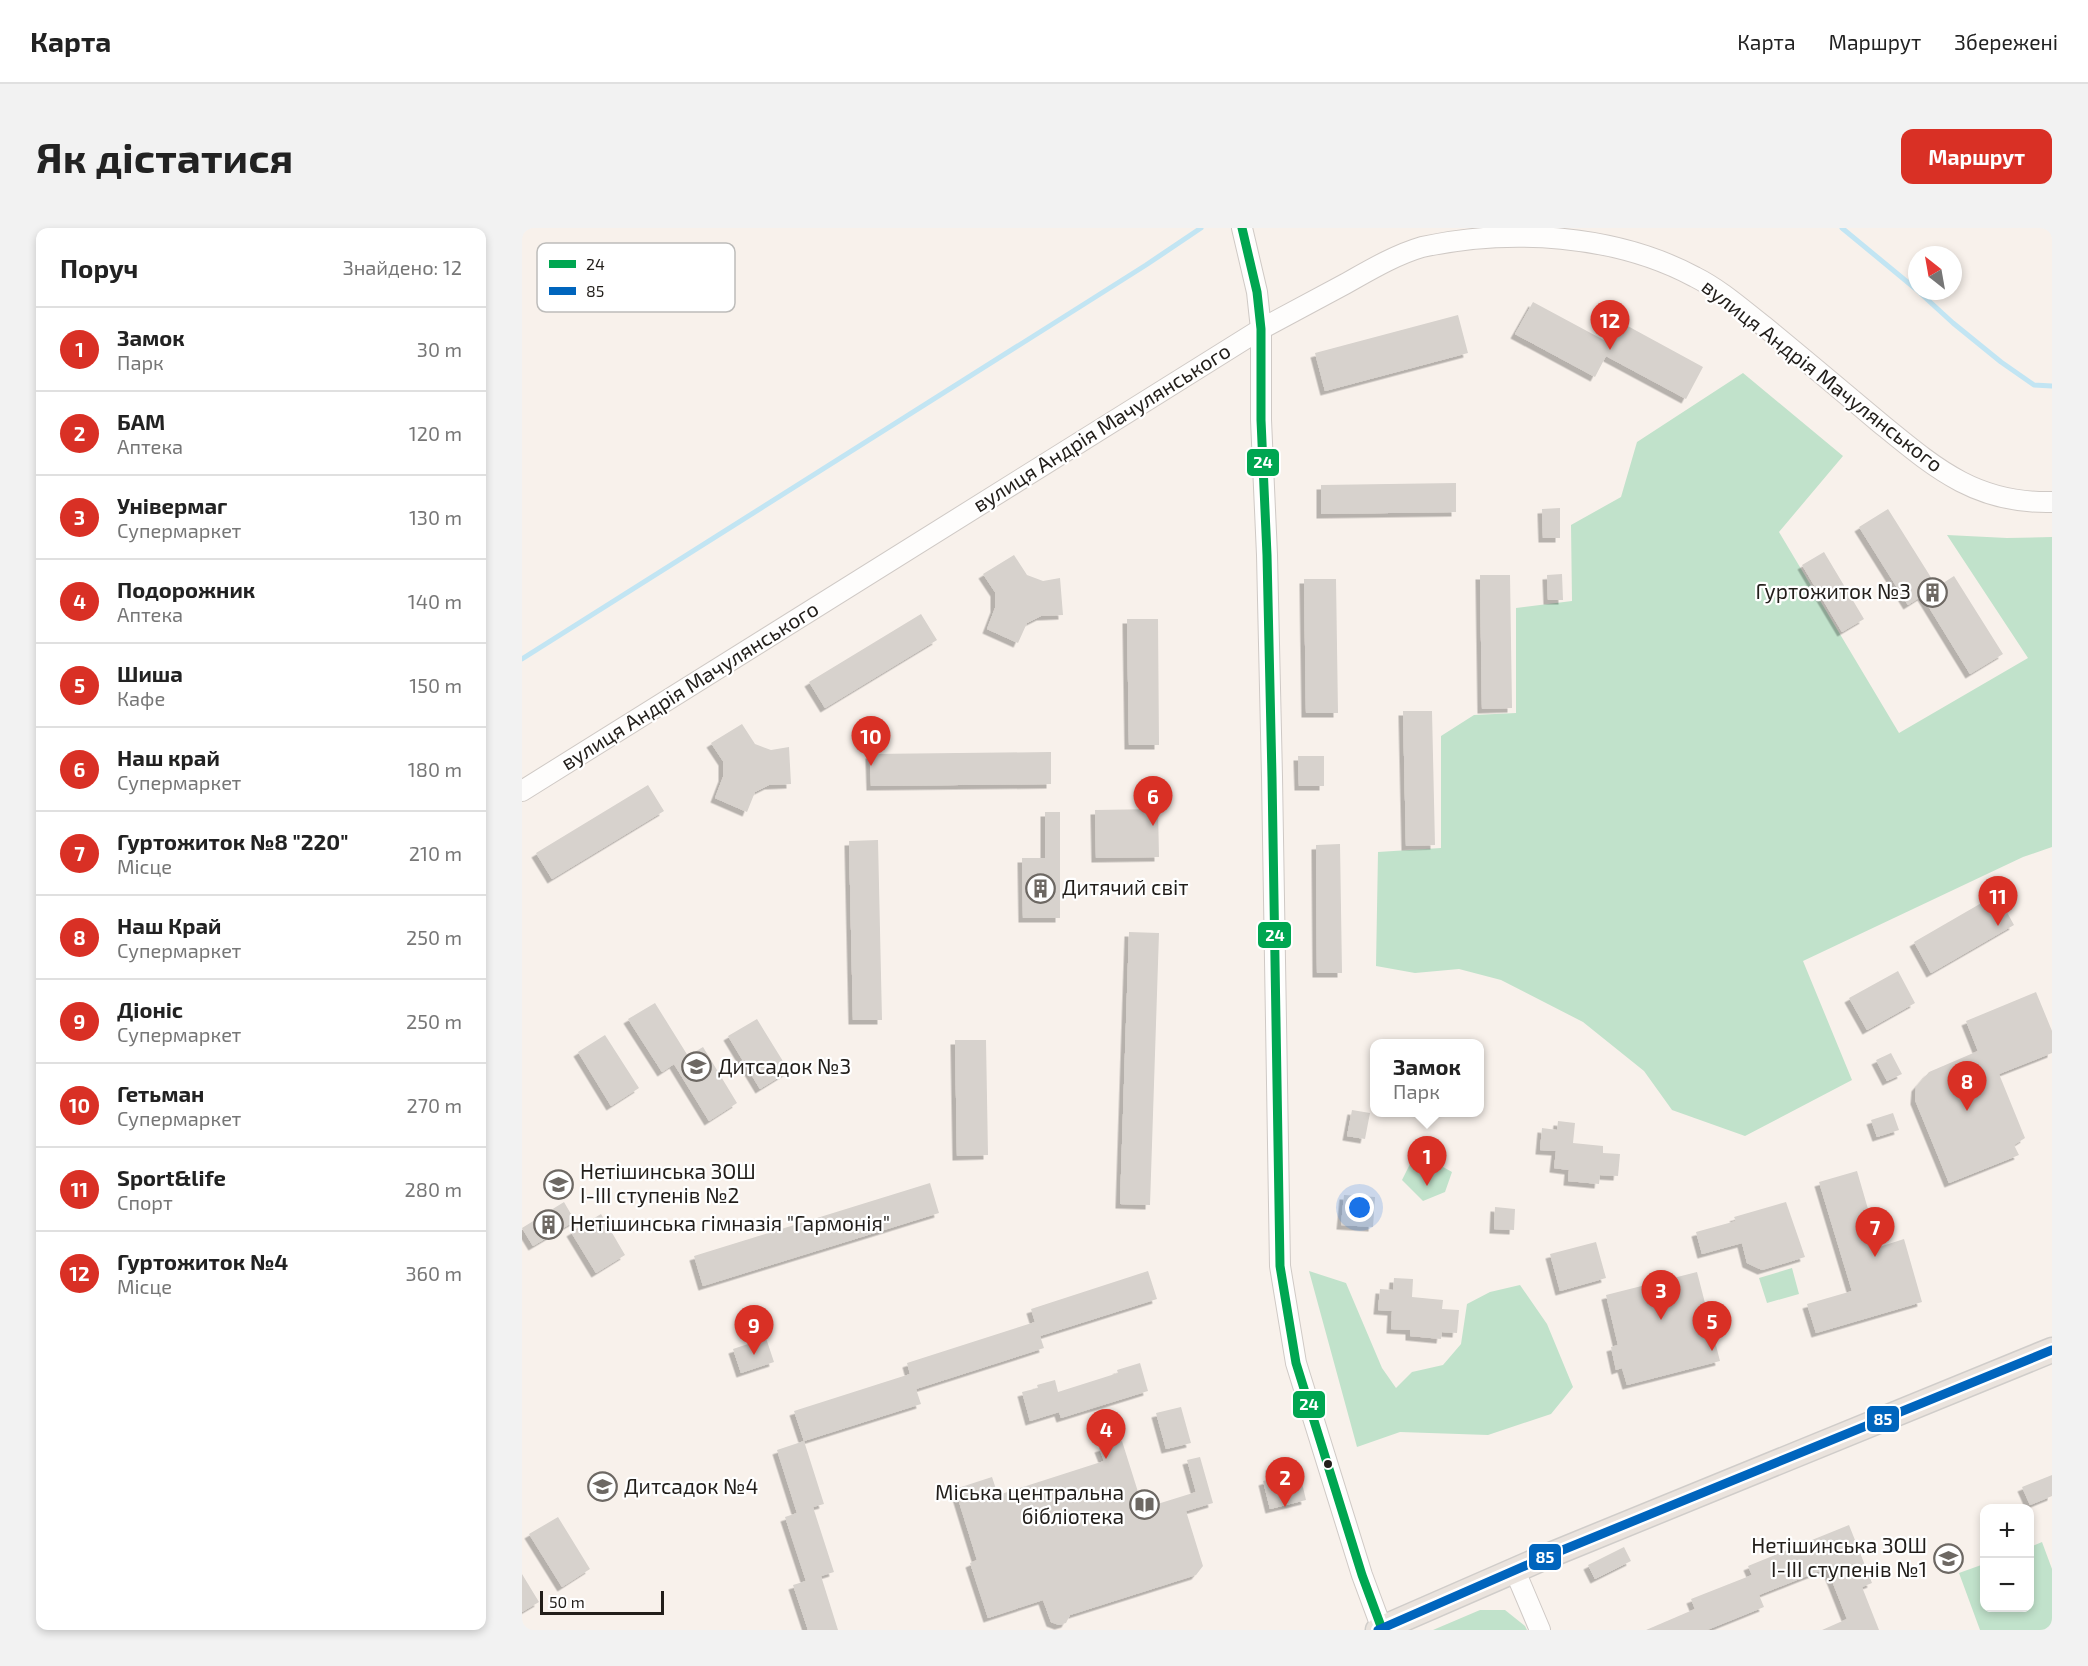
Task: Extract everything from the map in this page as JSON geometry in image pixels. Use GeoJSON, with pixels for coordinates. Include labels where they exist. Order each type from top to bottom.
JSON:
{"type":"FeatureCollection","features":[{"type":"Feature","properties":{"kind":"main road"},"geometry":{"type":"LineString","coordinates":[[1380,1629],[1515,1571],[2052,1350]]}},
{"type":"Feature","properties":{"kind":"street"},"geometry":{"type":"LineString","coordinates":[[1242,228],[1254,279],[1261,329],[1272,765],[1280,1266],[1296,1363],[1380,1629]]}},
{"type":"Feature","properties":{"kind":"street","name":"вулиця Андрія Мачулянського"},"geometry":{"type":"LineString","coordinates":[[522,791],[1261,329],[1385,262],[1421,247],[1448,240],[1504,234],[1542,234],[1591,241],[1646,255],[1696,277],[1733,302],[1924,459],[1966,486],[2003,498],[2052,502]]}},
{"type":"Feature","properties":{"kind":"street"},"geometry":{"type":"LineString","coordinates":[[1515,1571],[1540,1630]]}},
{"type":"Feature","properties":{"kind":"green space"},"geometry":{"type":"Polygon","coordinates":[[[1743,373],[1843,456],[1779,532],[1899,733],[2028,658],[1947,535],[2007,538],[2052,537],[2052,847],[2023,857],[1803,961],[1852,1080],[1745,1136],[1672,1110],[1644,1071],[1583,1022],[1501,980],[1459,969],[1415,973],[1376,966],[1378,852],[1441,848],[1441,736],[1474,715],[1516,713],[1516,608],[1572,601],[1571,525],[1621,497],[1637,442],[1743,373]]]}},
{"type":"Feature","properties":{"kind":"green space"},"geometry":{"type":"Polygon","coordinates":[[[1412,1160],[1436,1163],[1452,1172],[1445,1192],[1423,1201],[1402,1180],[1412,1160]]]}},
{"type":"Feature","properties":{"kind":"green space"},"geometry":{"type":"Polygon","coordinates":[[[1792,1268],[1799,1294],[1767,1303],[1759,1278],[1792,1268]]]}},
{"type":"Feature","properties":{"kind":"green space"},"geometry":{"type":"Polygon","coordinates":[[[1309,1271],[1346,1283],[1382,1368],[1396,1388],[1412,1372],[1443,1365],[1461,1344],[1467,1304],[1490,1292],[1520,1285],[1547,1324],[1573,1387],[1551,1414],[1488,1435],[1400,1432],[1357,1447],[1309,1271]]]}},
{"type":"Feature","properties":{"kind":"green space"},"geometry":{"type":"Polygon","coordinates":[[[2042,1542],[2052,1569],[2052,1630],[1980,1630],[1959,1573],[1980,1565],[1980,1612],[2034,1612],[2034,1545],[2042,1542]]]}},
{"type":"Feature","properties":{"kind":"green space"},"geometry":{"type":"Polygon","coordinates":[[[1480,1610],[1505,1610],[1527,1630],[1433,1630],[1480,1610]]]}},
{"type":"Feature","properties":{"kind":"building"},"geometry":{"type":"Polygon","coordinates":[[[1533,302],[1613,345],[1624,324],[1703,367],[1686,399],[1606,356],[1595,377],[1515,334],[1533,302]]]}},
{"type":"Feature","properties":{"kind":"building"},"geometry":{"type":"Polygon","coordinates":[[[1458,315],[1468,353],[1325,391],[1315,353],[1458,315]]]}},
{"type":"Feature","properties":{"kind":"building"},"geometry":{"type":"Polygon","coordinates":[[[1456,483],[1456,512],[1321,514],[1321,485],[1456,483]]]}},
{"type":"Feature","properties":{"kind":"building"},"geometry":{"type":"Polygon","coordinates":[[[1560,508],[1560,538],[1543,538],[1542,509],[1560,508]]]}},
{"type":"Feature","properties":{"kind":"building","name":"Гуртожиток №3"},"geometry":{"type":"Polygon","coordinates":[[[1888,509],[1937,587],[1954,576],[2003,654],[1970,674],[1922,596],[1908,605],[1859,527],[1888,509]]]}},
{"type":"Feature","properties":{"kind":"building"},"geometry":{"type":"Polygon","coordinates":[[[1824,552],[1864,619],[1842,632],[1802,565],[1824,552]]]}},
{"type":"Feature","properties":{"kind":"building"},"geometry":{"type":"Polygon","coordinates":[[[1014,555],[1027,575],[1043,581],[1060,578],[1063,615],[1041,616],[1027,623],[1018,643],[987,629],[995,608],[995,592],[983,574],[1014,555]]]}},
{"type":"Feature","properties":{"kind":"building"},"geometry":{"type":"Polygon","coordinates":[[[1562,574],[1563,600],[1548,600],[1547,575],[1562,574]]]}},
{"type":"Feature","properties":{"kind":"building"},"geometry":{"type":"Polygon","coordinates":[[[1480,575],[1510,575],[1512,708],[1482,709],[1480,575]]]}},
{"type":"Feature","properties":{"kind":"building"},"geometry":{"type":"Polygon","coordinates":[[[1304,579],[1336,579],[1338,713],[1306,713],[1304,579]]]}},
{"type":"Feature","properties":{"kind":"building"},"geometry":{"type":"Polygon","coordinates":[[[921,614],[937,640],[825,708],[809,682],[921,614]]]}},
{"type":"Feature","properties":{"kind":"building"},"geometry":{"type":"Polygon","coordinates":[[[1127,619],[1158,619],[1159,745],[1129,745],[1127,619]]]}},
{"type":"Feature","properties":{"kind":"building"},"geometry":{"type":"Polygon","coordinates":[[[1403,711],[1432,711],[1435,845],[1406,846],[1403,711]]]}},
{"type":"Feature","properties":{"kind":"building"},"geometry":{"type":"Polygon","coordinates":[[[742,724],[755,744],[771,750],[789,747],[791,784],[769,785],[755,792],[747,812],[715,798],[723,777],[723,761],[711,743],[742,724]]]}},
{"type":"Feature","properties":{"kind":"building"},"geometry":{"type":"Polygon","coordinates":[[[1051,752],[1051,784],[871,786],[870,754],[1051,752]]]}},
{"type":"Feature","properties":{"kind":"building"},"geometry":{"type":"Polygon","coordinates":[[[1298,756],[1324,756],[1324,786],[1299,786],[1298,756]]]}},
{"type":"Feature","properties":{"kind":"building"},"geometry":{"type":"Polygon","coordinates":[[[648,785],[664,811],[552,879],[536,853],[648,785]]]}},
{"type":"Feature","properties":{"kind":"building"},"geometry":{"type":"Polygon","coordinates":[[[1158,809],[1159,857],[1096,858],[1095,810],[1158,809]]]}},
{"type":"Feature","properties":{"kind":"building","name":"Дитячий світ"},"geometry":{"type":"Polygon","coordinates":[[[1045,812],[1060,812],[1060,918],[1023,918],[1022,858],[1045,858],[1045,812]]]}},
{"type":"Feature","properties":{"kind":"building"},"geometry":{"type":"Polygon","coordinates":[[[878,840],[882,1020],[853,1020],[849,841],[878,840]]]}},
{"type":"Feature","properties":{"kind":"building"},"geometry":{"type":"Polygon","coordinates":[[[1340,844],[1342,973],[1317,973],[1316,845],[1340,844]]]}},
{"type":"Feature","properties":{"kind":"building"},"geometry":{"type":"Polygon","coordinates":[[[1997,894],[2014,925],[1931,973],[1914,942],[1997,894]]]}},
{"type":"Feature","properties":{"kind":"building"},"geometry":{"type":"Polygon","coordinates":[[[1129,932],[1159,933],[1150,1205],[1120,1204],[1129,932]]]}},
{"type":"Feature","properties":{"kind":"building"},"geometry":{"type":"Polygon","coordinates":[[[1898,971],[1915,1003],[1867,1030],[1849,998],[1898,971]]]}},
{"type":"Feature","properties":{"kind":"building"},"geometry":{"type":"Polygon","coordinates":[[[2036,992],[2052,1031],[2052,1053],[1999,1074],[2025,1138],[2014,1145],[2019,1155],[1949,1183],[1915,1100],[1916,1087],[1929,1072],[1978,1051],[1966,1021],[2036,992]]]}},
{"type":"Feature","properties":{"kind":"building"},"geometry":{"type":"Polygon","coordinates":[[[655,1003],[688,1056],[703,1047],[737,1103],[709,1121],[674,1064],[662,1072],[628,1019],[655,1003]]]}},
{"type":"Feature","properties":{"kind":"building"},"geometry":{"type":"Polygon","coordinates":[[[757,1019],[789,1071],[760,1089],[728,1036],[757,1019]]]}},
{"type":"Feature","properties":{"kind":"building"},"geometry":{"type":"Polygon","coordinates":[[[605,1035],[639,1088],[611,1106],[578,1052],[605,1035]]]}},
{"type":"Feature","properties":{"kind":"building"},"geometry":{"type":"Polygon","coordinates":[[[955,1040],[986,1040],[988,1155],[957,1156],[955,1040]]]}},
{"type":"Feature","properties":{"kind":"building"},"geometry":{"type":"Polygon","coordinates":[[[1891,1053],[1902,1074],[1887,1081],[1876,1060],[1891,1053]]]}},
{"type":"Feature","properties":{"kind":"building"},"geometry":{"type":"Polygon","coordinates":[[[1352,1110],[1370,1113],[1365,1139],[1347,1136],[1352,1110]]]}},
{"type":"Feature","properties":{"kind":"building"},"geometry":{"type":"Polygon","coordinates":[[[1893,1113],[1899,1130],[1877,1137],[1871,1120],[1893,1113]]]}},
{"type":"Feature","properties":{"kind":"building"},"geometry":{"type":"Polygon","coordinates":[[[1558,1121],[1575,1123],[1573,1143],[1603,1146],[1603,1153],[1620,1154],[1618,1176],[1600,1175],[1599,1184],[1568,1181],[1569,1170],[1554,1168],[1556,1151],[1540,1150],[1542,1128],[1557,1130],[1558,1121]]]}},
{"type":"Feature","properties":{"kind":"building"},"geometry":{"type":"Polygon","coordinates":[[[1857,1171],[1879,1247],[1904,1239],[1922,1302],[1816,1333],[1807,1304],[1852,1291],[1819,1182],[1857,1171]]]}},
{"type":"Feature","properties":{"kind":"building"},"geometry":{"type":"Polygon","coordinates":[[[930,1183],[939,1213],[703,1286],[694,1256],[930,1183]]]}},
{"type":"Feature","properties":{"kind":"building"},"geometry":{"type":"Polygon","coordinates":[[[1344,1195],[1375,1197],[1373,1227],[1341,1225],[1344,1195]]]}},
{"type":"Feature","properties":{"kind":"building","name":"Нетішинська гімназія \"Гармонія\""},"geometry":{"type":"Polygon","coordinates":[[[564,1202],[575,1221],[533,1246],[522,1228],[564,1202]]]}},
{"type":"Feature","properties":{"kind":"building"},"geometry":{"type":"Polygon","coordinates":[[[1786,1202],[1805,1257],[1762,1270],[1747,1263],[1742,1243],[1702,1254],[1696,1232],[1736,1221],[1734,1217],[1786,1202]]]}},
{"type":"Feature","properties":{"kind":"building"},"geometry":{"type":"Polygon","coordinates":[[[1495,1207],[1515,1209],[1514,1230],[1494,1229],[1495,1207]]]}},
{"type":"Feature","properties":{"kind":"building"},"geometry":{"type":"Polygon","coordinates":[[[601,1214],[625,1255],[596,1273],[571,1232],[601,1214]]]}},
{"type":"Feature","properties":{"kind":"building"},"geometry":{"type":"Polygon","coordinates":[[[1596,1242],[1606,1278],[1560,1291],[1550,1254],[1596,1242]]]}},
{"type":"Feature","properties":{"kind":"building"},"geometry":{"type":"Polygon","coordinates":[[[1148,1271],[1157,1299],[1040,1336],[1044,1348],[916,1389],[921,1404],[804,1441],[794,1411],[910,1374],[907,1363],[1035,1322],[1031,1309],[1148,1271]]]}},
{"type":"Feature","properties":{"kind":"building"},"geometry":{"type":"Polygon","coordinates":[[[1697,1272],[1720,1361],[1627,1385],[1622,1368],[1616,1370],[1611,1347],[1618,1345],[1606,1295],[1697,1272]]]}},
{"type":"Feature","properties":{"kind":"building"},"geometry":{"type":"Polygon","coordinates":[[[1394,1278],[1413,1279],[1412,1297],[1443,1300],[1442,1309],[1459,1310],[1457,1333],[1442,1332],[1441,1339],[1410,1336],[1410,1330],[1391,1329],[1392,1311],[1378,1310],[1380,1289],[1393,1290],[1394,1278]]]}},
{"type":"Feature","properties":{"kind":"building"},"geometry":{"type":"Polygon","coordinates":[[[766,1338],[774,1362],[741,1373],[733,1349],[766,1338]]]}},
{"type":"Feature","properties":{"kind":"building"},"geometry":{"type":"Polygon","coordinates":[[[1140,1363],[1148,1391],[1061,1418],[1059,1412],[1030,1421],[1022,1392],[1055,1380],[1058,1392],[1118,1373],[1117,1370],[1140,1363]]]}},
{"type":"Feature","properties":{"kind":"building"},"geometry":{"type":"Polygon","coordinates":[[[1181,1407],[1191,1443],[1166,1449],[1156,1413],[1181,1407]]]}},
{"type":"Feature","properties":{"kind":"building"},"geometry":{"type":"Polygon","coordinates":[[[804,1441],[824,1504],[813,1507],[834,1572],[821,1576],[838,1630],[808,1630],[793,1585],[806,1581],[785,1517],[797,1513],[777,1450],[804,1441]]]}},
{"type":"Feature","properties":{"kind":"building"},"geometry":{"type":"Polygon","coordinates":[[[1122,1441],[1139,1495],[1146,1492],[1151,1506],[1196,1492],[1187,1460],[1200,1457],[1213,1503],[1186,1511],[1203,1566],[1196,1575],[1070,1615],[1066,1623],[1059,1625],[1051,1622],[1043,1600],[988,1618],[970,1563],[977,1560],[955,1489],[992,1477],[998,1495],[1104,1461],[1099,1448],[1122,1441]]]}},
{"type":"Feature","properties":{"kind":"building"},"geometry":{"type":"Polygon","coordinates":[[[1287,1461],[1293,1485],[1302,1483],[1306,1500],[1270,1509],[1263,1481],[1273,1478],[1270,1466],[1287,1461]]]}},
{"type":"Feature","properties":{"kind":"building"},"geometry":{"type":"Polygon","coordinates":[[[2052,1475],[2052,1496],[2032,1504],[2030,1504],[2022,1487],[2052,1475]]]}},
{"type":"Feature","properties":{"kind":"building"},"geometry":{"type":"Polygon","coordinates":[[[558,1517],[590,1569],[562,1587],[529,1534],[558,1517]]]}},
{"type":"Feature","properties":{"kind":"building"},"geometry":{"type":"Polygon","coordinates":[[[1849,1525],[1872,1583],[1862,1587],[1879,1630],[1822,1630],[1847,1619],[1827,1568],[1759,1595],[1764,1607],[1707,1630],[1646,1630],[1695,1609],[1691,1599],[1752,1575],[1748,1566],[1849,1525]]]}},
{"type":"Feature","properties":{"kind":"building"},"geometry":{"type":"Polygon","coordinates":[[[1624,1547],[1631,1561],[1595,1579],[1588,1565],[1624,1547]]]}},
{"type":"Feature","properties":{"kind":"building"},"geometry":{"type":"Polygon","coordinates":[[[522,1574],[539,1602],[522,1612],[522,1574]]]}},
{"type":"Feature","properties":{"kind":"waterway"},"geometry":{"type":"LineString","coordinates":[[522,659],[1201,228]]}},
{"type":"Feature","properties":{"kind":"waterway"},"geometry":{"type":"LineString","coordinates":[[1842,228],[1908,283]]}},
{"type":"Feature","properties":{"kind":"waterway"},"geometry":{"type":"LineString","coordinates":[[1928,300],[2001,362],[2034,385],[2052,386]]}},
{"type":"Feature","properties":{"kind":"transit line","name":"24"},"geometry":{"type":"LineString","coordinates":[[1242,228],[1257,292],[1261,329],[1261,420],[1267,555],[1272,777],[1280,1266],[1296,1363],[1362,1575],[1382,1629]]}},
{"type":"Feature","properties":{"kind":"transit line","name":"85"},"geometry":{"type":"LineString","coordinates":[[1378,1630],[1543,1558],[2052,1350]]}},
{"type":"Feature","properties":{"kind":"place","name":"Гуртожиток №4"},"geometry":{"type":"Point","coordinates":[1610,350]}},
{"type":"Feature","properties":{"kind":"place","name":"Гуртожиток №3"},"geometry":{"type":"Point","coordinates":[1932,592]}},
{"type":"Feature","properties":{"kind":"place","name":"Гетьман"},"geometry":{"type":"Point","coordinates":[871,766]}},
{"type":"Feature","properties":{"kind":"place","name":"Наш край"},"geometry":{"type":"Point","coordinates":[1153,826]}},
{"type":"Feature","properties":{"kind":"place","name":"Дитячий світ"},"geometry":{"type":"Point","coordinates":[1041,888]}},
{"type":"Feature","properties":{"kind":"place","name":"Sport&life"},"geometry":{"type":"Point","coordinates":[1998,926]}},
{"type":"Feature","properties":{"kind":"place","name":"Дитсадок №3"},"geometry":{"type":"Point","coordinates":[697,1067]}},
{"type":"Feature","properties":{"kind":"place","name":"Наш Край"},"geometry":{"type":"Point","coordinates":[1967,1111]}},
{"type":"Feature","properties":{"kind":"place","name":"Нетішинська ЗОШ І-ІІІ ступенів №2"},"geometry":{"type":"Point","coordinates":[559,1184]}},
{"type":"Feature","properties":{"kind":"place","name":"Замок"},"geometry":{"type":"Point","coordinates":[1427,1186]}},
{"type":"Feature","properties":{"kind":"place","name":"Нетішинська гімназія \"Гармонія\""},"geometry":{"type":"Point","coordinates":[549,1224]}},
{"type":"Feature","properties":{"kind":"place","name":"Гуртожиток №8 \"220\""},"geometry":{"type":"Point","coordinates":[1875,1257]}},
{"type":"Feature","properties":{"kind":"place","name":"Універмаг"},"geometry":{"type":"Point","coordinates":[1661,1320]}},
{"type":"Feature","properties":{"kind":"place","name":"Шиша"},"geometry":{"type":"Point","coordinates":[1712,1351]}},
{"type":"Feature","properties":{"kind":"place","name":"Діоніс"},"geometry":{"type":"Point","coordinates":[754,1355]}},
{"type":"Feature","properties":{"kind":"place","name":"Подорожник"},"geometry":{"type":"Point","coordinates":[1106,1459]}},
{"type":"Feature","properties":{"kind":"place","name":"Дитсадок №4"},"geometry":{"type":"Point","coordinates":[603,1487]}},
{"type":"Feature","properties":{"kind":"place","name":"Міська центральна бібліотека"},"geometry":{"type":"Point","coordinates":[1145,1505]}},
{"type":"Feature","properties":{"kind":"place","name":"БАМ"},"geometry":{"type":"Point","coordinates":[1285,1507]}},
{"type":"Feature","properties":{"kind":"place","name":"Нетішинська ЗОШ І-ІІІ ступенів №1"},"geometry":{"type":"Point","coordinates":[1948,1558]}}]}
